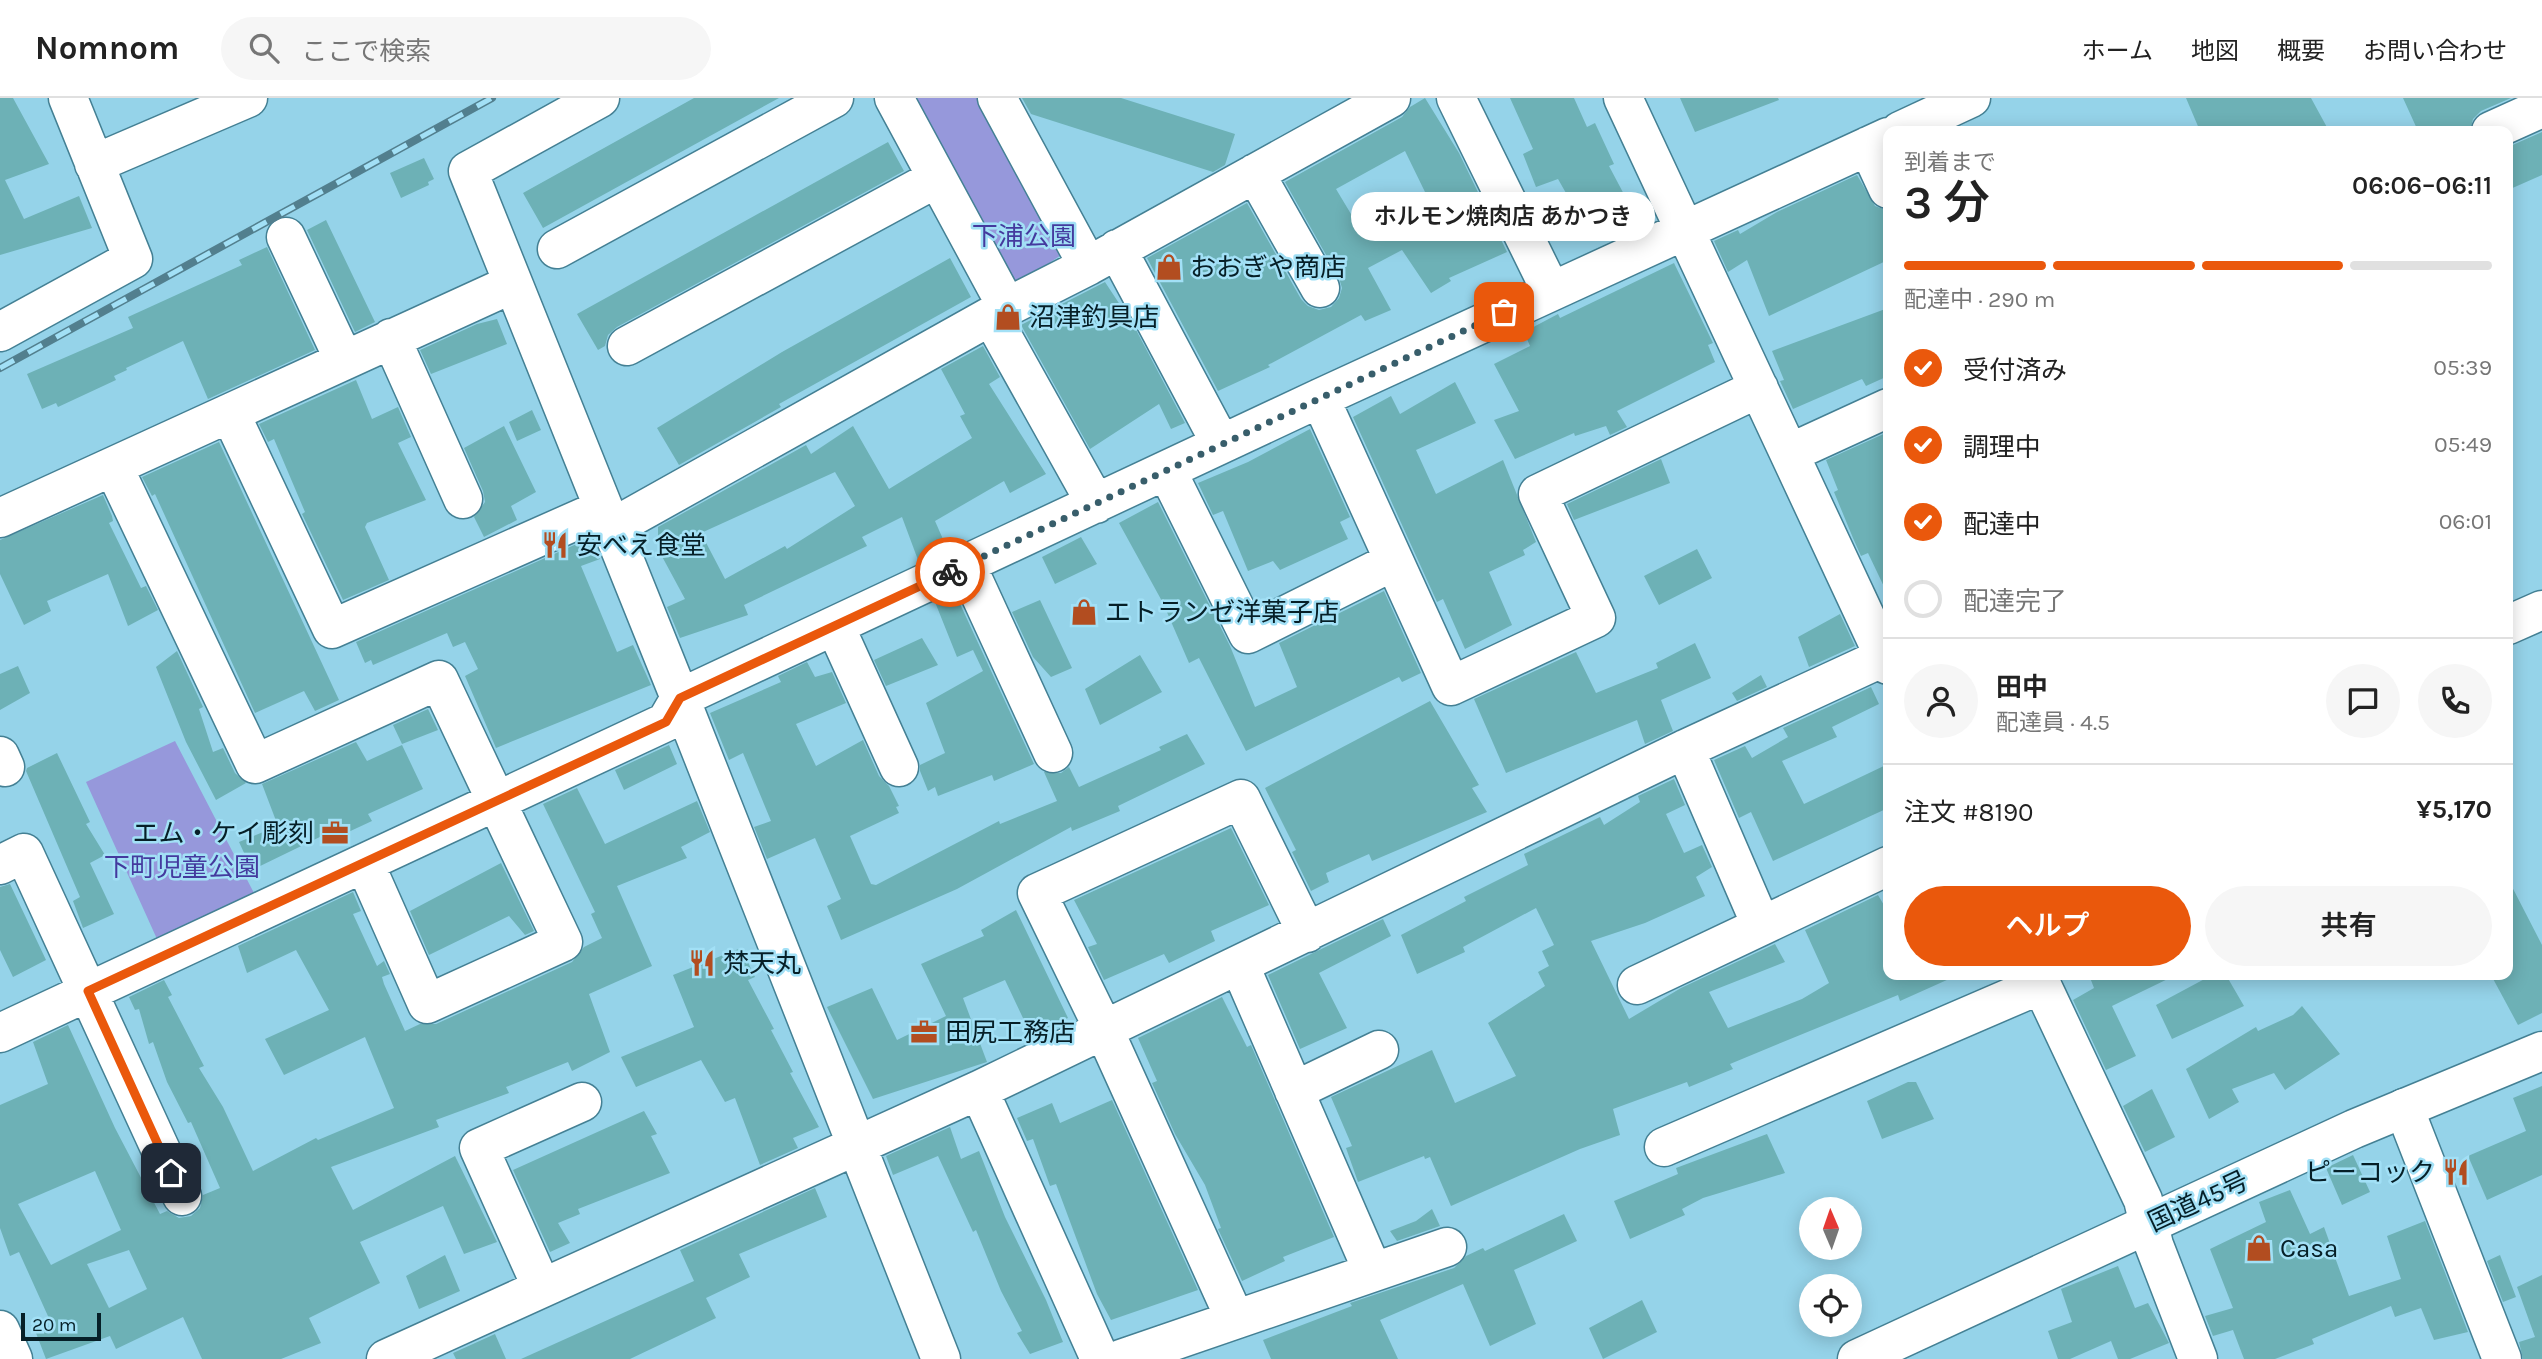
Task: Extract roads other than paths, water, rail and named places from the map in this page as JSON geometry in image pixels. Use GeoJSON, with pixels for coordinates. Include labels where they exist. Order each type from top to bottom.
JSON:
{"type":"FeatureCollection","features":[{"type":"Feature","properties":{"kind":"main road"},"geometry":{"type":"LineString","coordinates":[[0,332],[133,259],[68,98]]}},
{"type":"Feature","properties":{"kind":"main road"},"geometry":{"type":"LineString","coordinates":[[94,164],[248,98]]}},
{"type":"Feature","properties":{"kind":"main road"},"geometry":{"type":"LineString","coordinates":[[600,98],[468,171],[941,1359]]}},
{"type":"Feature","properties":{"kind":"main road"},"geometry":{"type":"LineString","coordinates":[[557,249],[834,98]]}},
{"type":"Feature","properties":{"kind":"main road"},"geometry":{"type":"LineString","coordinates":[[894,98],[937,178],[999,311],[1096,504]]}},
{"type":"Feature","properties":{"kind":"main road"},"geometry":{"type":"LineString","coordinates":[[997,98],[1221,444]]}},
{"type":"Feature","properties":{"kind":"main road"},"geometry":{"type":"LineString","coordinates":[[1329,98],[1381,104]]}},
{"type":"Feature","properties":{"kind":"main road"},"geometry":{"type":"LineString","coordinates":[[1456,98],[1551,291]]}},
{"type":"Feature","properties":{"kind":"main road"},"geometry":{"type":"LineString","coordinates":[[1623,98],[1883,654]]}},
{"type":"Feature","properties":{"kind":"main road"},"geometry":{"type":"LineString","coordinates":[[1911,126],[1971,98]]}},
{"type":"Feature","properties":{"kind":"main road"},"geometry":{"type":"LineString","coordinates":[[230,413],[332,629],[606,519],[1102,258],[1381,104]]}},
{"type":"Feature","properties":{"kind":"main road"},"geometry":{"type":"LineString","coordinates":[[2502,126],[2542,108]]}},
{"type":"Feature","properties":{"kind":"main road"},"geometry":{"type":"LineString","coordinates":[[0,1033],[666,722],[680,698],[1221,444],[1883,139]]}},
{"type":"Feature","properties":{"kind":"main road"},"geometry":{"type":"LineString","coordinates":[[1255,173],[1320,288]]}},
{"type":"Feature","properties":{"kind":"main road"},"geometry":{"type":"LineString","coordinates":[[627,346],[937,178]]}},
{"type":"Feature","properties":{"kind":"main road"},"geometry":{"type":"LineString","coordinates":[[286,237],[344,360]]}},
{"type":"Feature","properties":{"kind":"main road"},"geometry":{"type":"LineString","coordinates":[[0,519],[512,284]]}},
{"type":"Feature","properties":{"kind":"main road"},"geometry":{"type":"LineString","coordinates":[[391,338],[463,499]]}},
{"type":"Feature","properties":{"kind":"main road"},"geometry":{"type":"LineString","coordinates":[[1320,398],[1392,562],[1451,685],[1596,618],[1538,494],[1759,388]]}},
{"type":"Feature","properties":{"kind":"main road"},"geometry":{"type":"LineString","coordinates":[[1790,453],[1883,410]]}},
{"type":"Feature","properties":{"kind":"main road"},"geometry":{"type":"LineString","coordinates":[[114,468],[255,764],[439,680],[563,942],[428,1004],[365,864]]}},
{"type":"Feature","properties":{"kind":"main road"},"geometry":{"type":"LineString","coordinates":[[1167,471],[1248,634],[1392,562]]}},
{"type":"Feature","properties":{"kind":"main road"},"geometry":{"type":"LineString","coordinates":[[966,564],[1053,753]]}},
{"type":"Feature","properties":{"kind":"main road"},"geometry":{"type":"LineString","coordinates":[[2513,623],[2542,610]]}},
{"type":"Feature","properties":{"kind":"main road"},"geometry":{"type":"LineString","coordinates":[[835,626],[899,767]]}},
{"type":"Feature","properties":{"kind":"main road"},"geometry":{"type":"LineString","coordinates":[[386,1359],[439,1348],[542,1288],[979,1090],[1685,749],[1883,662]]}},
{"type":"Feature","properties":{"kind":"main road"},"geometry":{"type":"LineString","coordinates":[[1685,749],[1761,925]]}},
{"type":"Feature","properties":{"kind":"main road"},"geometry":{"type":"LineString","coordinates":[[1235,1319],[1104,1030],[1037,894],[1241,799],[1307,933]]}},
{"type":"Feature","properties":{"kind":"main road"},"geometry":{"type":"LineString","coordinates":[[0,865],[24,853],[182,1196]]}},
{"type":"Feature","properties":{"kind":"main road"},"geometry":{"type":"LineString","coordinates":[[1637,985],[1883,868]]}},
{"type":"Feature","properties":{"kind":"main road"},"geometry":{"type":"LineString","coordinates":[[1240,965],[1373,1272]]}},
{"type":"Feature","properties":{"kind":"main road"},"geometry":{"type":"LineString","coordinates":[[1664,1147],[2037,980]]}},
{"type":"Feature","properties":{"kind":"main road"},"geometry":{"type":"LineString","coordinates":[[2039,980],[2143,1200],[2154,1245],[2198,1359]]}},
{"type":"Feature","properties":{"kind":"main road"},"geometry":{"type":"LineString","coordinates":[[1294,1091],[1379,1050]]}},
{"type":"Feature","properties":{"kind":"main road","name":"国道45号"},"geometry":{"type":"LineString","coordinates":[[1857,1359],[2404,1108],[2542,1051]]}},
{"type":"Feature","properties":{"kind":"main road"},"geometry":{"type":"LineString","coordinates":[[979,1090],[1100,1359]]}},
{"type":"Feature","properties":{"kind":"main road"},"geometry":{"type":"LineString","coordinates":[[542,1288],[479,1148],[582,1102]]}},
{"type":"Feature","properties":{"kind":"main road"},"geometry":{"type":"LineString","coordinates":[[2404,1108],[2502,1359]]}},
{"type":"Feature","properties":{"kind":"main road"},"geometry":{"type":"LineString","coordinates":[[1121,1359],[1447,1247]]}},
{"type":"Feature","properties":{"kind":"main road"},"geometry":{"type":"LineString","coordinates":[[0,1330],[13,1359]]}},
{"type":"Feature","properties":{"kind":"railway"},"geometry":{"type":"LineString","coordinates":[[0,368],[492,98]]}},
{"type":"Feature","properties":{"kind":"place","name":"おおぎや商店"},"geometry":{"type":"Point","coordinates":[1169,267]}},
{"type":"Feature","properties":{"kind":"place","name":"ホルモン焼肉店 あかつき"},"geometry":{"type":"Point","coordinates":[1504,312]}},
{"type":"Feature","properties":{"kind":"place","name":"沼津釣具店"},"geometry":{"type":"Point","coordinates":[1008,317]}},
{"type":"Feature","properties":{"kind":"place","name":"安べえ食堂"},"geometry":{"type":"Point","coordinates":[555,545]}},
{"type":"Feature","properties":{"kind":"place","name":"エトランゼ洋菓子店"},"geometry":{"type":"Point","coordinates":[1084,612]}},
{"type":"Feature","properties":{"kind":"place","name":"エム・ケイ彫刻"},"geometry":{"type":"Point","coordinates":[335,833]}},
{"type":"Feature","properties":{"kind":"place","name":"梵天丸"},"geometry":{"type":"Point","coordinates":[702,963]}},
{"type":"Feature","properties":{"kind":"place","name":"田尻工務店"},"geometry":{"type":"Point","coordinates":[924,1032]}},
{"type":"Feature","properties":{"kind":"place","name":"ピーコック"},"geometry":{"type":"Point","coordinates":[2456,1172]}},
{"type":"Feature","properties":{"kind":"place","name":"Casa"},"geometry":{"type":"Point","coordinates":[2259,1248]}},
{"type":"Feature","properties":{"kind":"park label","name":"下浦公園"},"geometry":{"type":"Point","coordinates":[1024,236]}},
{"type":"Feature","properties":{"kind":"park label","name":"下町児童公園"},"geometry":{"type":"Point","coordinates":[182,867]}}]}
